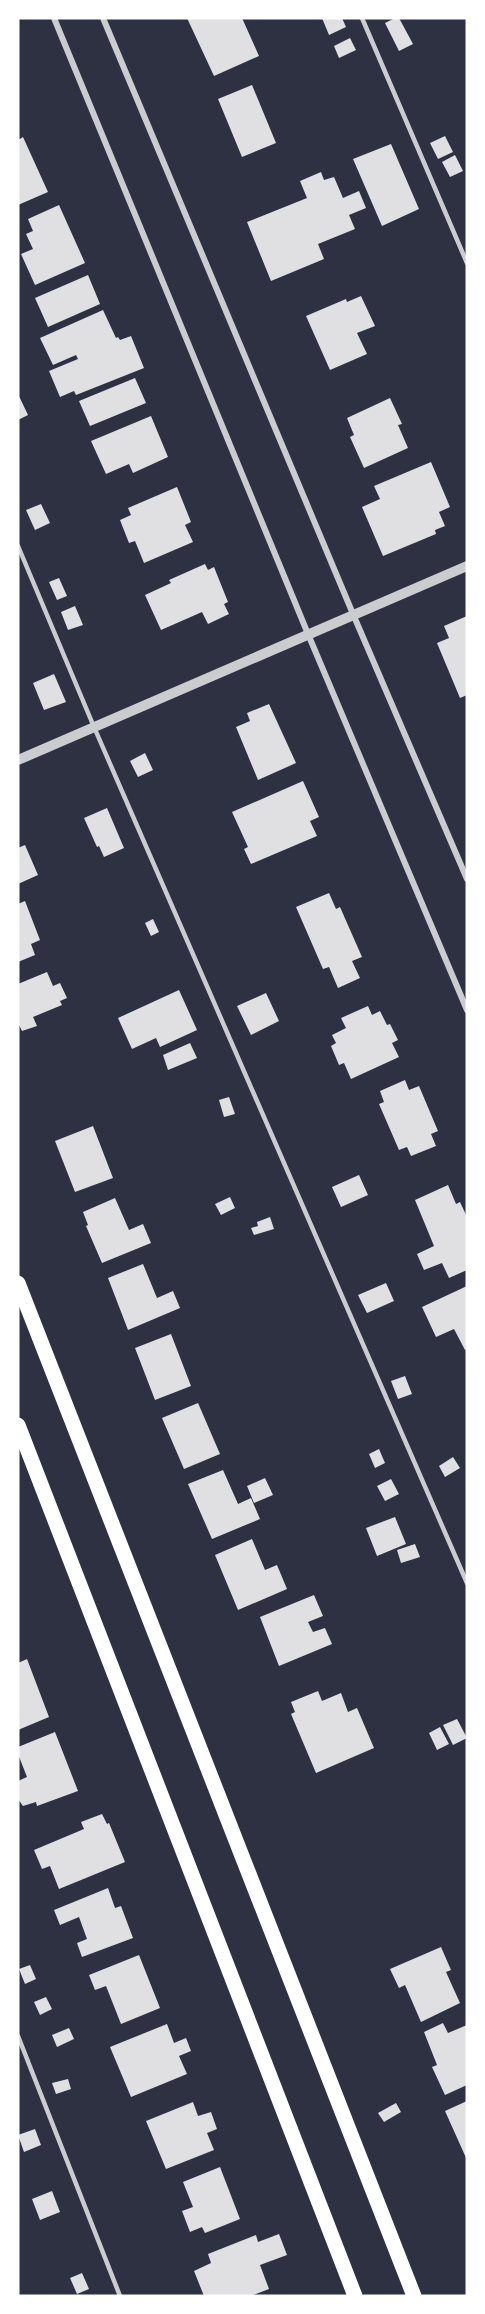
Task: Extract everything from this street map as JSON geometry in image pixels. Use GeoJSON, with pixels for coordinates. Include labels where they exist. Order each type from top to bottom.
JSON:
{"type":"FeatureCollection","features":[{"type":"Feature","properties":{"kind":"main road"},"geometry":{"type":"LineString","coordinates":[[18,1283],[414,2296]]}},
{"type":"Feature","properties":{"kind":"main road"},"geometry":{"type":"LineString","coordinates":[[18,1425],[355,2296]]}},
{"type":"Feature","properties":{"kind":"street"},"geometry":{"type":"LineString","coordinates":[[54,18],[467,1010]]}},
{"type":"Feature","properties":{"kind":"street"},"geometry":{"type":"LineString","coordinates":[[103,18],[353,614],[467,879]]}},
{"type":"Feature","properties":{"kind":"street"},"geometry":{"type":"LineString","coordinates":[[18,760],[467,566]]}},
{"type":"Feature","properties":{"kind":"lane"},"geometry":{"type":"LineString","coordinates":[[362,18],[467,263]]}},
{"type":"Feature","properties":{"kind":"lane"},"geometry":{"type":"LineString","coordinates":[[18,546],[94,727],[467,1583]]}},
{"type":"Feature","properties":{"kind":"lane"},"geometry":{"type":"LineString","coordinates":[[18,2036],[120,2296]]}},
{"type":"Feature","properties":{"kind":"building"},"geometry":{"type":"Polygon","coordinates":[[[187,18],[242,18],[259,56],[214,76],[187,18]]]}},
{"type":"Feature","properties":{"kind":"building"},"geometry":{"type":"Polygon","coordinates":[[[322,18],[342,18],[346,27],[329,35],[322,18]]]}},
{"type":"Feature","properties":{"kind":"building"},"geometry":{"type":"Polygon","coordinates":[[[399,18],[413,44],[399,51],[385,23],[399,18]]]}},
{"type":"Feature","properties":{"kind":"building"},"geometry":{"type":"Polygon","coordinates":[[[350,38],[356,50],[339,58],[334,46],[350,38]]]}},
{"type":"Feature","properties":{"kind":"building"},"geometry":{"type":"Polygon","coordinates":[[[252,85],[276,143],[242,157],[218,99],[252,85]]]}},
{"type":"Feature","properties":{"kind":"building"},"geometry":{"type":"Polygon","coordinates":[[[445,136],[453,152],[438,159],[430,143],[445,136]]]}},
{"type":"Feature","properties":{"kind":"building"},"geometry":{"type":"Polygon","coordinates":[[[23,137],[48,192],[18,205],[18,140],[23,137]]]}},
{"type":"Feature","properties":{"kind":"building"},"geometry":{"type":"Polygon","coordinates":[[[391,144],[419,209],[382,226],[353,159],[391,144]]]}},
{"type":"Feature","properties":{"kind":"building"},"geometry":{"type":"Polygon","coordinates":[[[455,155],[463,171],[450,177],[442,162],[455,155]]]}},
{"type":"Feature","properties":{"kind":"building"},"geometry":{"type":"Polygon","coordinates":[[[321,172],[324,180],[334,177],[343,198],[359,191],[366,208],[349,215],[355,229],[318,244],[324,259],[271,281],[247,222],[307,198],[300,181],[321,172]]]}},
{"type":"Feature","properties":{"kind":"building"},"geometry":{"type":"Polygon","coordinates":[[[59,205],[85,263],[35,285],[21,254],[33,249],[26,234],[33,231],[28,219],[59,205]]]}},
{"type":"Feature","properties":{"kind":"building"},"geometry":{"type":"Polygon","coordinates":[[[88,275],[100,304],[48,327],[35,298],[88,275]]]}},
{"type":"Feature","properties":{"kind":"building"},"geometry":{"type":"Polygon","coordinates":[[[361,296],[375,326],[357,333],[367,354],[330,370],[306,316],[346,299],[347,302],[361,296]]]}},
{"type":"Feature","properties":{"kind":"building"},"geometry":{"type":"Polygon","coordinates":[[[103,310],[116,338],[120,340],[131,336],[144,368],[76,395],[74,391],[60,397],[49,371],[78,359],[76,355],[53,365],[40,338],[103,310]]]}},
{"type":"Feature","properties":{"kind":"building"},"geometry":{"type":"Polygon","coordinates":[[[135,378],[146,403],[90,426],[79,401],[135,378]]]}},
{"type":"Feature","properties":{"kind":"building"},"geometry":{"type":"Polygon","coordinates":[[[18,394],[28,415],[18,420],[18,394]]]}},
{"type":"Feature","properties":{"kind":"building"},"geometry":{"type":"Polygon","coordinates":[[[390,398],[402,424],[398,425],[408,448],[364,468],[350,437],[354,435],[347,418],[390,398]]]}},
{"type":"Feature","properties":{"kind":"building"},"geometry":{"type":"Polygon","coordinates":[[[151,416],[168,457],[133,473],[129,464],[106,474],[91,441],[151,416]]]}},
{"type":"Feature","properties":{"kind":"building"},"geometry":{"type":"Polygon","coordinates":[[[431,462],[450,507],[439,512],[445,526],[435,530],[436,534],[383,556],[362,507],[380,499],[374,486],[431,462]]]}},
{"type":"Feature","properties":{"kind":"building"},"geometry":{"type":"Polygon","coordinates":[[[177,487],[191,522],[185,525],[193,542],[144,563],[135,541],[129,543],[120,520],[131,515],[128,508],[177,487]]]}},
{"type":"Feature","properties":{"kind":"building"},"geometry":{"type":"Polygon","coordinates":[[[41,504],[50,523],[35,530],[26,510],[41,504]]]}},
{"type":"Feature","properties":{"kind":"building"},"geometry":{"type":"Polygon","coordinates":[[[205,564],[208,570],[214,567],[228,602],[224,604],[229,614],[208,624],[202,612],[161,630],[145,595],[171,583],[169,580],[205,564]]]}},
{"type":"Feature","properties":{"kind":"building"},"geometry":{"type":"Polygon","coordinates":[[[59,578],[67,596],[57,600],[49,582],[59,578]]]}},
{"type":"Feature","properties":{"kind":"building"},"geometry":{"type":"Polygon","coordinates":[[[75,606],[83,625],[68,630],[61,612],[75,606]]]}},
{"type":"Feature","properties":{"kind":"building"},"geometry":{"type":"Polygon","coordinates":[[[467,616],[467,695],[460,698],[437,643],[449,638],[444,626],[467,616]]]}},
{"type":"Feature","properties":{"kind":"building"},"geometry":{"type":"Polygon","coordinates":[[[54,674],[66,702],[44,710],[33,683],[54,674]]]}},
{"type":"Feature","properties":{"kind":"building"},"geometry":{"type":"Polygon","coordinates":[[[269,704],[296,763],[258,780],[236,727],[250,721],[247,713],[269,704]]]}},
{"type":"Feature","properties":{"kind":"building"},"geometry":{"type":"Polygon","coordinates":[[[145,753],[153,770],[138,777],[130,761],[145,753]]]}},
{"type":"Feature","properties":{"kind":"building"},"geometry":{"type":"Polygon","coordinates":[[[303,781],[319,817],[310,821],[317,836],[251,864],[244,849],[248,847],[232,812],[303,781]]]}},
{"type":"Feature","properties":{"kind":"building"},"geometry":{"type":"Polygon","coordinates":[[[107,808],[124,848],[104,857],[84,818],[107,808]]]}},
{"type":"Feature","properties":{"kind":"building"},"geometry":{"type":"Polygon","coordinates":[[[25,845],[38,875],[18,884],[18,848],[25,845]]]}},
{"type":"Feature","properties":{"kind":"building"},"geometry":{"type":"Polygon","coordinates":[[[329,893],[336,909],[340,907],[362,957],[352,961],[360,978],[338,988],[329,967],[323,969],[296,907],[329,893]]]}},
{"type":"Feature","properties":{"kind":"building"},"geometry":{"type":"Polygon","coordinates":[[[25,901],[40,940],[31,944],[35,955],[18,962],[18,904],[25,901]]]}},
{"type":"Feature","properties":{"kind":"building"},"geometry":{"type":"Polygon","coordinates":[[[153,919],[159,932],[151,936],[145,923],[153,919]]]}},
{"type":"Feature","properties":{"kind":"building"},"geometry":{"type":"Polygon","coordinates":[[[47,972],[53,986],[60,983],[67,998],[60,1001],[62,1005],[33,1017],[37,1026],[22,1031],[18,1023],[18,984],[47,972]]]}},
{"type":"Feature","properties":{"kind":"building"},"geometry":{"type":"Polygon","coordinates":[[[179,990],[197,1030],[160,1047],[156,1038],[132,1049],[118,1018],[179,990]]]}},
{"type":"Feature","properties":{"kind":"building"},"geometry":{"type":"Polygon","coordinates":[[[266,993],[279,1021],[251,1035],[237,1006],[266,993]]]}},
{"type":"Feature","properties":{"kind":"building"},"geometry":{"type":"Polygon","coordinates":[[[368,1006],[372,1015],[380,1011],[387,1025],[390,1024],[398,1040],[392,1043],[399,1057],[351,1079],[344,1063],[339,1065],[331,1046],[336,1043],[332,1035],[346,1028],[341,1018],[368,1006]]]}},
{"type":"Feature","properties":{"kind":"building"},"geometry":{"type":"Polygon","coordinates":[[[190,1043],[197,1058],[168,1070],[163,1055],[190,1043]]]}},
{"type":"Feature","properties":{"kind":"building"},"geometry":{"type":"Polygon","coordinates":[[[405,1080],[409,1090],[419,1086],[438,1131],[431,1134],[436,1146],[411,1156],[407,1147],[399,1150],[379,1104],[384,1102],[380,1091],[405,1080]]]}},
{"type":"Feature","properties":{"kind":"building"},"geometry":{"type":"Polygon","coordinates":[[[229,1097],[235,1114],[224,1117],[219,1100],[229,1097]]]}},
{"type":"Feature","properties":{"kind":"building"},"geometry":{"type":"Polygon","coordinates":[[[93,1126],[113,1178],[75,1192],[55,1141],[93,1126]]]}},
{"type":"Feature","properties":{"kind":"building"},"geometry":{"type":"Polygon","coordinates":[[[359,1175],[368,1195],[341,1207],[332,1187],[359,1175]]]}},
{"type":"Feature","properties":{"kind":"building"},"geometry":{"type":"Polygon","coordinates":[[[448,1185],[456,1204],[460,1202],[467,1217],[467,1270],[449,1278],[442,1263],[424,1270],[417,1254],[434,1246],[415,1200],[448,1185]]]}},
{"type":"Feature","properties":{"kind":"building"},"geometry":{"type":"Polygon","coordinates":[[[230,1197],[235,1208],[221,1215],[215,1204],[230,1197]]]}},
{"type":"Feature","properties":{"kind":"building"},"geometry":{"type":"Polygon","coordinates":[[[115,1198],[129,1230],[143,1224],[151,1243],[102,1263],[86,1226],[88,1225],[83,1212],[115,1198]]]}},
{"type":"Feature","properties":{"kind":"building"},"geometry":{"type":"Polygon","coordinates":[[[270,1217],[274,1229],[254,1235],[251,1228],[258,1226],[257,1222],[270,1217]]]}},
{"type":"Feature","properties":{"kind":"building"},"geometry":{"type":"Polygon","coordinates":[[[143,1264],[157,1298],[173,1291],[180,1308],[128,1330],[108,1278],[143,1264]]]}},
{"type":"Feature","properties":{"kind":"building"},"geometry":{"type":"Polygon","coordinates":[[[386,1283],[394,1301],[367,1313],[358,1295],[386,1283]]]}},
{"type":"Feature","properties":{"kind":"building"},"geometry":{"type":"Polygon","coordinates":[[[467,1286],[467,1349],[465,1350],[454,1329],[436,1337],[422,1307],[467,1286]]]}},
{"type":"Feature","properties":{"kind":"building"},"geometry":{"type":"Polygon","coordinates":[[[171,1334],[191,1386],[155,1400],[135,1348],[171,1334]]]}},
{"type":"Feature","properties":{"kind":"building"},"geometry":{"type":"Polygon","coordinates":[[[405,1376],[412,1394],[398,1399],[391,1381],[405,1376]]]}},
{"type":"Feature","properties":{"kind":"building"},"geometry":{"type":"Polygon","coordinates":[[[198,1403],[220,1454],[184,1469],[162,1418],[198,1403]]]}},
{"type":"Feature","properties":{"kind":"building"},"geometry":{"type":"Polygon","coordinates":[[[379,1449],[385,1463],[375,1468],[369,1454],[379,1449]]]}},
{"type":"Feature","properties":{"kind":"building"},"geometry":{"type":"Polygon","coordinates":[[[453,1457],[460,1468],[445,1477],[439,1466],[453,1457]]]}},
{"type":"Feature","properties":{"kind":"building"},"geometry":{"type":"Polygon","coordinates":[[[223,1470],[238,1504],[251,1498],[260,1519],[212,1539],[188,1484],[223,1470]]]}},
{"type":"Feature","properties":{"kind":"building"},"geometry":{"type":"Polygon","coordinates":[[[265,1478],[273,1495],[254,1503],[247,1486],[265,1478]]]}},
{"type":"Feature","properties":{"kind":"building"},"geometry":{"type":"Polygon","coordinates":[[[391,1479],[399,1494],[385,1501],[377,1486],[391,1479]]]}},
{"type":"Feature","properties":{"kind":"building"},"geometry":{"type":"Polygon","coordinates":[[[395,1517],[406,1544],[377,1556],[366,1528],[395,1517]]]}},
{"type":"Feature","properties":{"kind":"building"},"geometry":{"type":"Polygon","coordinates":[[[252,1539],[265,1570],[277,1565],[287,1589],[238,1610],[215,1555],[252,1539]]]}},
{"type":"Feature","properties":{"kind":"building"},"geometry":{"type":"Polygon","coordinates":[[[415,1544],[420,1557],[401,1563],[397,1550],[415,1544]]]}},
{"type":"Feature","properties":{"kind":"building"},"geometry":{"type":"Polygon","coordinates":[[[314,1595],[323,1616],[308,1622],[313,1632],[325,1628],[332,1644],[279,1666],[260,1617],[314,1595]]]}},
{"type":"Feature","properties":{"kind":"building"},"geometry":{"type":"Polygon","coordinates":[[[27,1659],[49,1717],[18,1730],[18,1663],[27,1659]]]}},
{"type":"Feature","properties":{"kind":"building"},"geometry":{"type":"Polygon","coordinates":[[[318,1691],[322,1701],[341,1693],[348,1712],[357,1708],[374,1748],[316,1773],[291,1714],[295,1712],[291,1702],[318,1691]]]}},
{"type":"Feature","properties":{"kind":"building"},"geometry":{"type":"Polygon","coordinates":[[[457,1719],[467,1738],[453,1745],[443,1725],[457,1719]]]}},
{"type":"Feature","properties":{"kind":"building"},"geometry":{"type":"Polygon","coordinates":[[[440,1727],[449,1744],[437,1750],[429,1733],[440,1727]]]}},
{"type":"Feature","properties":{"kind":"building"},"geometry":{"type":"Polygon","coordinates":[[[55,1732],[78,1791],[37,1806],[36,1802],[23,1806],[18,1799],[18,1781],[27,1777],[18,1754],[18,1747],[55,1732]]]}},
{"type":"Feature","properties":{"kind":"building"},"geometry":{"type":"Polygon","coordinates":[[[102,1814],[107,1824],[109,1823],[125,1862],[59,1889],[50,1866],[42,1869],[34,1850],[84,1829],[81,1822],[102,1814]]]}},
{"type":"Feature","properties":{"kind":"building"},"geometry":{"type":"Polygon","coordinates":[[[108,1888],[115,1908],[121,1906],[133,1938],[82,1957],[77,1943],[87,1939],[79,1917],[60,1925],[54,1910],[108,1888]]]}},
{"type":"Feature","properties":{"kind":"building"},"geometry":{"type":"Polygon","coordinates":[[[441,1947],[451,1970],[446,1972],[460,2003],[421,2022],[405,1985],[399,1988],[390,1969],[441,1947]]]}},
{"type":"Feature","properties":{"kind":"building"},"geometry":{"type":"Polygon","coordinates":[[[139,1955],[160,2008],[121,2024],[106,1986],[95,1990],[89,1975],[139,1955]]]}},
{"type":"Feature","properties":{"kind":"building"},"geometry":{"type":"Polygon","coordinates":[[[30,1965],[36,1979],[25,1984],[19,1969],[30,1965]]]}},
{"type":"Feature","properties":{"kind":"building"},"geometry":{"type":"Polygon","coordinates":[[[46,1997],[52,2009],[40,2015],[34,2002],[46,1997]]]}},
{"type":"Feature","properties":{"kind":"building"},"geometry":{"type":"Polygon","coordinates":[[[443,2023],[448,2033],[467,2025],[467,2085],[445,2095],[432,2067],[437,2065],[424,2032],[443,2023]]]}},
{"type":"Feature","properties":{"kind":"building"},"geometry":{"type":"Polygon","coordinates":[[[167,2024],[174,2043],[186,2038],[191,2051],[179,2056],[187,2074],[131,2097],[110,2047],[167,2024]]]}},
{"type":"Feature","properties":{"kind":"building"},"geometry":{"type":"Polygon","coordinates":[[[69,2028],[74,2039],[57,2047],[52,2035],[69,2028]]]}},
{"type":"Feature","properties":{"kind":"building"},"geometry":{"type":"Polygon","coordinates":[[[68,2079],[71,2089],[56,2094],[52,2083],[68,2079]]]}},
{"type":"Feature","properties":{"kind":"building"},"geometry":{"type":"Polygon","coordinates":[[[467,2101],[467,2160],[445,2111],[467,2101]]]}},
{"type":"Feature","properties":{"kind":"building"},"geometry":{"type":"Polygon","coordinates":[[[193,2102],[198,2116],[211,2112],[217,2129],[207,2133],[214,2150],[166,2169],[146,2121],[193,2102]]]}},
{"type":"Feature","properties":{"kind":"building"},"geometry":{"type":"Polygon","coordinates":[[[396,2103],[401,2112],[384,2122],[378,2113],[396,2103]]]}},
{"type":"Feature","properties":{"kind":"building"},"geometry":{"type":"Polygon","coordinates":[[[35,2129],[41,2145],[24,2152],[18,2135],[35,2129]]]}},
{"type":"Feature","properties":{"kind":"building"},"geometry":{"type":"Polygon","coordinates":[[[220,2167],[240,2219],[205,2233],[202,2227],[190,2232],[182,2211],[193,2207],[183,2182],[220,2167]]]}},
{"type":"Feature","properties":{"kind":"building"},"geometry":{"type":"Polygon","coordinates":[[[52,2191],[60,2212],[40,2220],[32,2199],[52,2191]]]}},
{"type":"Feature","properties":{"kind":"building"},"geometry":{"type":"Polygon","coordinates":[[[279,2234],[287,2255],[260,2265],[269,2289],[251,2296],[204,2296],[194,2271],[211,2263],[208,2254],[256,2235],[258,2242],[279,2234]]]}},
{"type":"Feature","properties":{"kind":"building"},"geometry":{"type":"Polygon","coordinates":[[[82,2273],[89,2289],[77,2294],[70,2278],[82,2273]]]}}]}
